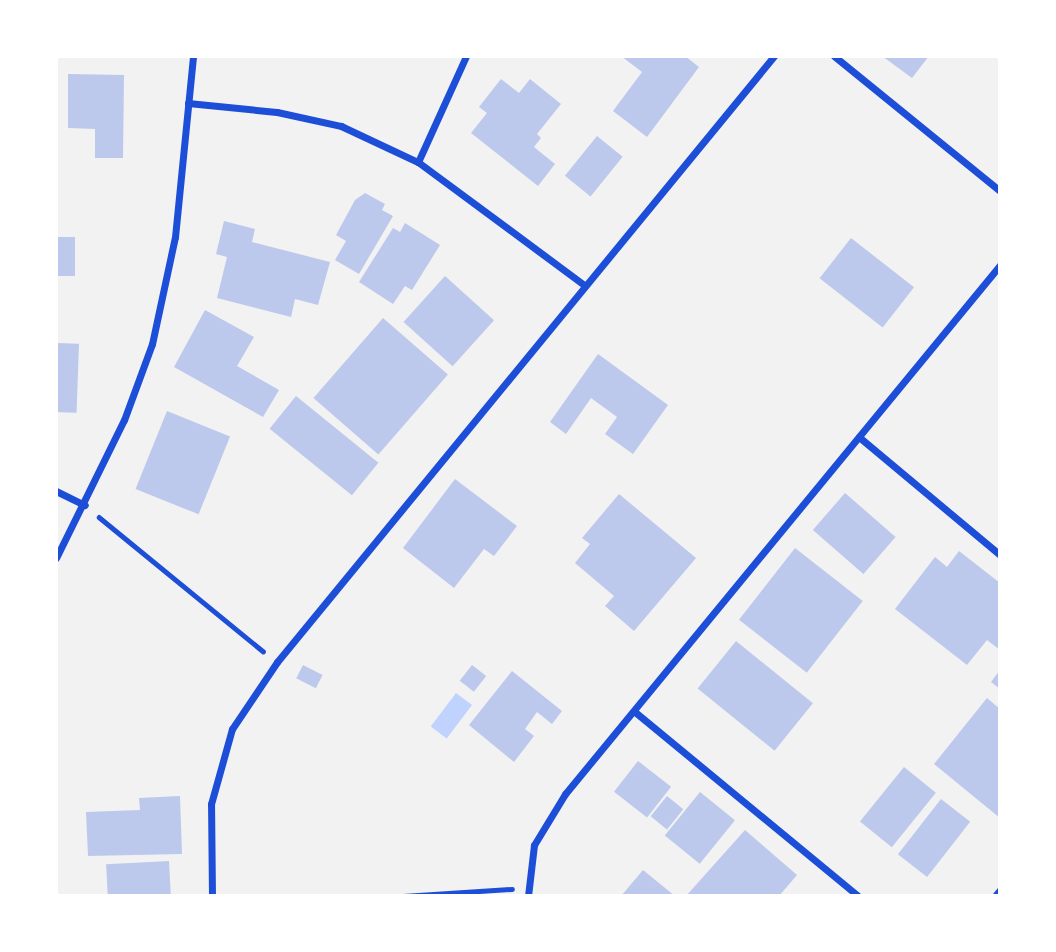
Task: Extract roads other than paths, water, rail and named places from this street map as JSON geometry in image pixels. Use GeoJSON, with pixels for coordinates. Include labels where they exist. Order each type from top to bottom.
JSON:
{"type":"FeatureCollection","features":[{"type":"Feature","properties":{"kind":"street"},"geometry":{"type":"LineString","coordinates":[[56,558],[85,505],[124,420],[152,344],[174,237],[193,56]]}},
{"type":"Feature","properties":{"kind":"street"},"geometry":{"type":"LineString","coordinates":[[418,162],[466,56]]}},
{"type":"Feature","properties":{"kind":"street"},"geometry":{"type":"LineString","coordinates":[[212,896],[211,804],[232,729],[277,662],[583,284],[774,56]]}},
{"type":"Feature","properties":{"kind":"street"},"geometry":{"type":"LineString","coordinates":[[834,56],[1000,191]]}},
{"type":"Feature","properties":{"kind":"street"},"geometry":{"type":"LineString","coordinates":[[188,103],[278,112],[341,126],[418,162],[583,284]]}},
{"type":"Feature","properties":{"kind":"street"},"geometry":{"type":"LineString","coordinates":[[527,892],[534,845],[565,794],[1000,265]]}},
{"type":"Feature","properties":{"kind":"street"},"geometry":{"type":"LineString","coordinates":[[859,437],[1000,555]]}},
{"type":"Feature","properties":{"kind":"street"},"geometry":{"type":"LineString","coordinates":[[56,491],[85,505]]}},
{"type":"Feature","properties":{"kind":"street"},"geometry":{"type":"LineString","coordinates":[[635,712],[858,896]]}},
{"type":"Feature","properties":{"kind":"street"},"geometry":{"type":"LineString","coordinates":[[995,896],[1000,890]]}},
{"type":"Feature","properties":{"kind":"water"},"geometry":{"type":"Polygon","coordinates":[[[456,693],[472,705],[447,739],[431,727],[456,693]]]}}]}
